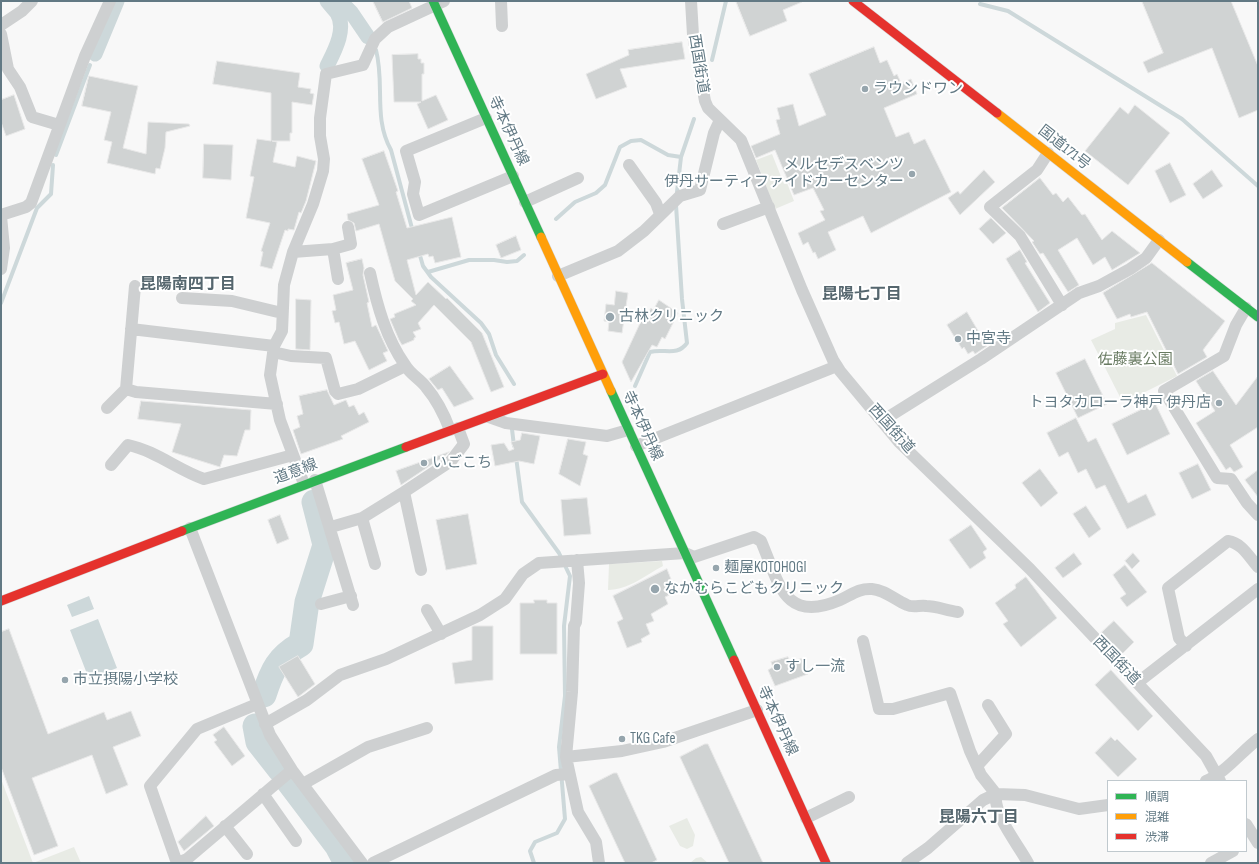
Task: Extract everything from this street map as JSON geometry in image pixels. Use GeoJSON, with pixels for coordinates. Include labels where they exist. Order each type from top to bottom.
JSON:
{"type":"FeatureCollection","features":[{"type":"Feature","properties":{"kind":"main road","name":"国道171号"},"geometry":{"type":"LineString","coordinates":[[853,1],[1258,317]]}},
{"type":"Feature","properties":{"kind":"main road","name":"寺本伊丹線"},"geometry":{"type":"LineString","coordinates":[[437,2],[486,118],[826,863]]}},
{"type":"Feature","properties":{"kind":"main road","name":"道意線"},"geometry":{"type":"LineString","coordinates":[[1,601],[310,482],[603,374]]}},
{"type":"Feature","properties":{"kind":"street"},"geometry":{"type":"LineString","coordinates":[[1,25],[19,6],[32,1]]}},
{"type":"Feature","properties":{"kind":"street"},"geometry":{"type":"LineString","coordinates":[[1,269],[4,240],[1,216],[26,207],[31,203],[85,56],[110,1]]}},
{"type":"Feature","properties":{"kind":"street"},"geometry":{"type":"LineString","coordinates":[[501,1],[502,26]]}},
{"type":"Feature","properties":{"kind":"street","name":"西国街道"},"geometry":{"type":"LineString","coordinates":[[691,1],[693,35],[704,101],[708,108],[741,140],[802,290],[837,366],[899,442],[1030,569],[1206,756],[1215,779]]}},
{"type":"Feature","properties":{"kind":"street"},"geometry":{"type":"LineString","coordinates":[[321,604],[352,600],[348,567],[310,482],[293,455],[280,420],[270,375],[274,349],[282,331],[283,290],[293,252],[313,204],[323,171],[324,159],[320,124],[326,74],[363,65],[375,39],[388,27],[437,2]]}},
{"type":"Feature","properties":{"kind":"street"},"geometry":{"type":"LineString","coordinates":[[1,34],[8,69],[20,87],[32,117],[59,125]]}},
{"type":"Feature","properties":{"kind":"street"},"geometry":{"type":"LineString","coordinates":[[486,118],[406,151],[415,182],[412,194],[419,215],[513,176]]}},
{"type":"Feature","properties":{"kind":"street"},"geometry":{"type":"LineString","coordinates":[[558,276],[618,251],[644,231],[680,196],[700,190],[702,187],[714,133],[720,120]]}},
{"type":"Feature","properties":{"kind":"street"},"geometry":{"type":"LineString","coordinates":[[1048,153],[1037,170],[990,207],[1020,236],[1062,305]]}},
{"type":"Feature","properties":{"kind":"street"},"geometry":{"type":"LineString","coordinates":[[629,165],[656,203],[660,214]]}},
{"type":"Feature","properties":{"kind":"street"},"geometry":{"type":"LineString","coordinates":[[525,202],[578,178]]}},
{"type":"Feature","properties":{"kind":"street"},"geometry":{"type":"LineString","coordinates":[[723,224],[769,207]]}},
{"type":"Feature","properties":{"kind":"street"},"geometry":{"type":"LineString","coordinates":[[293,252],[333,249],[351,244],[348,227]]}},
{"type":"Feature","properties":{"kind":"street"},"geometry":{"type":"LineString","coordinates":[[882,421],[981,359],[1079,293],[1099,286],[1130,269],[1146,258],[1159,240]]}},
{"type":"Feature","properties":{"kind":"street"},"geometry":{"type":"LineString","coordinates":[[333,249],[338,279]]}},
{"type":"Feature","properties":{"kind":"street"},"geometry":{"type":"LineString","coordinates":[[331,527],[362,518],[404,492],[451,461],[464,444],[426,386],[405,366],[388,334],[370,273]]}},
{"type":"Feature","properties":{"kind":"street"},"geometry":{"type":"LineString","coordinates":[[107,408],[126,389],[135,286]]}},
{"type":"Feature","properties":{"kind":"street"},"geometry":{"type":"LineString","coordinates":[[182,298],[232,301],[282,313]]}},
{"type":"Feature","properties":{"kind":"street"},"geometry":{"type":"LineString","coordinates":[[1246,308],[1236,325],[1224,356],[1164,391],[1217,478],[1231,479],[1247,503],[1258,515]]}},
{"type":"Feature","properties":{"kind":"street"},"geometry":{"type":"LineString","coordinates":[[131,329],[274,349],[291,356],[326,358],[335,390],[338,394],[358,389],[405,366]]}},
{"type":"Feature","properties":{"kind":"street"},"geometry":{"type":"LineString","coordinates":[[636,446],[837,366]]}},
{"type":"Feature","properties":{"kind":"street"},"geometry":{"type":"LineString","coordinates":[[126,389],[136,392],[277,404]]}},
{"type":"Feature","properties":{"kind":"street"},"geometry":{"type":"LineString","coordinates":[[489,417],[506,423],[608,436],[628,430]]}},
{"type":"Feature","properties":{"kind":"street"},"geometry":{"type":"LineString","coordinates":[[111,465],[128,445],[173,463],[194,476],[204,479],[293,455]]}},
{"type":"Feature","properties":{"kind":"street"},"geometry":{"type":"LineString","coordinates":[[404,492],[423,561]]}},
{"type":"Feature","properties":{"kind":"street"},"geometry":{"type":"LineString","coordinates":[[362,518],[375,564]]}},
{"type":"Feature","properties":{"kind":"street"},"geometry":{"type":"LineString","coordinates":[[190,528],[270,735],[292,770],[362,863]]}},
{"type":"Feature","properties":{"kind":"street"},"geometry":{"type":"LineString","coordinates":[[265,724],[307,700],[340,674],[386,659],[480,615],[504,599],[530,567],[539,563],[685,553],[694,558],[754,537],[761,541],[783,591],[792,602],[805,607],[823,605],[841,600],[857,591],[870,589],[882,591],[909,606],[926,606],[958,612]]}},
{"type":"Feature","properties":{"kind":"street"},"geometry":{"type":"LineString","coordinates":[[1186,646],[1179,638],[1168,588],[1228,541],[1235,542],[1240,546],[1258,567]]}},
{"type":"Feature","properties":{"kind":"street"},"geometry":{"type":"LineString","coordinates":[[577,560],[579,583],[576,622],[574,626],[572,692],[566,757],[568,774],[578,812],[596,842],[599,863]]}},
{"type":"Feature","properties":{"kind":"street"},"geometry":{"type":"LineString","coordinates":[[1137,683],[1258,589]]}},
{"type":"Feature","properties":{"kind":"street"},"geometry":{"type":"LineString","coordinates":[[427,610],[441,634]]}},
{"type":"Feature","properties":{"kind":"street"},"geometry":{"type":"LineString","coordinates":[[863,641],[879,709],[892,709],[950,693],[963,741],[981,775],[996,794],[995,802],[998,812],[1028,863]]}},
{"type":"Feature","properties":{"kind":"street"},"geometry":{"type":"LineString","coordinates":[[257,704],[197,729],[150,786],[177,863],[187,859],[292,770]]}},
{"type":"Feature","properties":{"kind":"street"},"geometry":{"type":"LineString","coordinates":[[977,766],[1011,732],[988,705]]}},
{"type":"Feature","properties":{"kind":"street"},"geometry":{"type":"LineString","coordinates":[[566,757],[622,751],[663,742],[757,710]]}},
{"type":"Feature","properties":{"kind":"street"},"geometry":{"type":"LineString","coordinates":[[303,784],[368,747],[427,728]]}},
{"type":"Feature","properties":{"kind":"street"},"geometry":{"type":"LineString","coordinates":[[1215,779],[1224,768],[1258,739]]}},
{"type":"Feature","properties":{"kind":"street"},"geometry":{"type":"LineString","coordinates":[[373,863],[556,776],[568,774]]}},
{"type":"Feature","properties":{"kind":"street"},"geometry":{"type":"LineString","coordinates":[[263,794],[296,841]]}},
{"type":"Feature","properties":{"kind":"street"},"geometry":{"type":"LineString","coordinates":[[906,863],[928,848],[983,800],[996,794],[1025,795],[1079,809],[1107,805]]}},
{"type":"Feature","properties":{"kind":"street"},"geometry":{"type":"LineString","coordinates":[[806,818],[845,796]]}},
{"type":"Feature","properties":{"kind":"street"},"geometry":{"type":"LineString","coordinates":[[225,826],[247,854]]}},
{"type":"Feature","properties":{"kind":"street"},"geometry":{"type":"LineString","coordinates":[[1211,863],[1230,852]]}},
{"type":"Feature","properties":{"kind":"green space"},"geometry":{"type":"Polygon","coordinates":[[[772,154],[784,184],[787,183],[794,201],[775,209],[756,160],[772,154]]]}},
{"type":"Feature","properties":{"kind":"green space","name":"佐藤裏公園"},"geometry":{"type":"Polygon","coordinates":[[[1146,315],[1177,376],[1131,399],[1120,397],[1091,340],[1115,329],[1115,323],[1146,315]]]}},
{"type":"Feature","properties":{"kind":"green space"},"geometry":{"type":"Polygon","coordinates":[[[662,561],[663,566],[630,585],[623,588],[608,590],[609,564],[662,561]]]}},
{"type":"Feature","properties":{"kind":"green space"},"geometry":{"type":"Polygon","coordinates":[[[1,779],[33,863],[1,863],[1,779]]]}},
{"type":"Feature","properties":{"kind":"green space"},"geometry":{"type":"Polygon","coordinates":[[[687,818],[695,835],[693,846],[687,849],[680,846],[669,826],[687,818]]]}},
{"type":"Feature","properties":{"kind":"green space"},"geometry":{"type":"Polygon","coordinates":[[[74,847],[81,863],[33,863],[74,847]]]}},
{"type":"Feature","properties":{"kind":"green space"},"geometry":{"type":"Polygon","coordinates":[[[701,857],[708,863],[690,863],[696,858],[701,857]]]}},
{"type":"Feature","properties":{"kind":"shaded area"},"geometry":{"type":"Polygon","coordinates":[[[89,596],[94,609],[72,617],[67,605],[89,596]]]}},
{"type":"Feature","properties":{"kind":"shaded area"},"geometry":{"type":"Polygon","coordinates":[[[98,619],[117,668],[89,679],[70,630],[98,619]]]}},
{"type":"Feature","properties":{"kind":"building"},"geometry":{"type":"Polygon","coordinates":[[[373,1],[409,1],[412,8],[383,22],[373,1]]]}},
{"type":"Feature","properties":{"kind":"building"},"geometry":{"type":"Polygon","coordinates":[[[736,1],[802,2],[783,10],[787,21],[750,36],[736,1]]]}},
{"type":"Feature","properties":{"kind":"building"},"geometry":{"type":"Polygon","coordinates":[[[1142,1],[1231,1],[1258,66],[1258,110],[1239,118],[1212,48],[1148,73],[1143,62],[1163,53],[1142,1]]]}},
{"type":"Feature","properties":{"kind":"building"},"geometry":{"type":"Polygon","coordinates":[[[682,42],[685,59],[620,69],[627,87],[596,99],[586,74],[629,55],[628,50],[682,42]]]}},
{"type":"Feature","properties":{"kind":"building"},"geometry":{"type":"Polygon","coordinates":[[[874,47],[880,63],[887,60],[894,76],[897,74],[901,83],[911,79],[917,94],[884,108],[896,137],[909,132],[914,144],[925,139],[951,192],[871,233],[863,216],[828,232],[836,250],[818,259],[815,252],[813,253],[808,242],[803,245],[798,233],[825,220],[820,211],[824,210],[813,188],[794,195],[775,150],[756,158],[751,146],[780,134],[776,120],[780,119],[777,108],[793,104],[799,126],[826,115],[809,74],[874,47]]]}},
{"type":"Feature","properties":{"kind":"building"},"geometry":{"type":"Polygon","coordinates":[[[418,54],[418,59],[421,59],[421,63],[424,63],[424,74],[422,74],[422,101],[436,95],[448,120],[428,129],[417,104],[421,102],[394,102],[392,55],[418,54]]]}},
{"type":"Feature","properties":{"kind":"building"},"geometry":{"type":"Polygon","coordinates":[[[217,61],[300,73],[298,87],[311,89],[310,93],[314,94],[312,105],[292,102],[292,133],[290,133],[290,141],[272,141],[277,142],[273,162],[295,167],[297,156],[316,161],[306,201],[301,213],[299,212],[294,230],[285,230],[272,269],[260,266],[263,252],[261,251],[270,223],[246,218],[254,177],[250,176],[257,139],[271,141],[271,93],[213,84],[217,61]]]}},
{"type":"Feature","properties":{"kind":"building"},"geometry":{"type":"Polygon","coordinates":[[[89,76],[138,86],[123,148],[146,154],[148,122],[189,124],[190,126],[166,132],[165,148],[160,169],[156,168],[155,174],[107,163],[112,142],[104,140],[111,112],[82,106],[89,76]]]}},
{"type":"Feature","properties":{"kind":"building"},"geometry":{"type":"Polygon","coordinates":[[[14,95],[25,129],[6,136],[1,122],[1,100],[14,95]]]}},
{"type":"Feature","properties":{"kind":"building"},"geometry":{"type":"Polygon","coordinates":[[[1135,105],[1170,133],[1128,185],[1085,151],[1120,107],[1128,114],[1135,105]]]}},
{"type":"Feature","properties":{"kind":"building"},"geometry":{"type":"Polygon","coordinates":[[[204,144],[233,145],[231,180],[203,178],[204,144]]]}},
{"type":"Feature","properties":{"kind":"building"},"geometry":{"type":"Polygon","coordinates":[[[384,151],[398,191],[396,192],[407,228],[452,217],[461,257],[435,263],[433,256],[429,257],[428,254],[407,260],[416,295],[428,282],[446,299],[447,298],[482,333],[504,387],[491,392],[471,342],[434,305],[418,323],[421,329],[413,332],[416,337],[414,340],[402,345],[399,340],[390,319],[395,317],[394,314],[416,305],[411,301],[413,299],[395,281],[379,224],[356,231],[354,223],[348,220],[347,214],[379,205],[362,159],[384,151]]]}},
{"type":"Feature","properties":{"kind":"building"},"geometry":{"type":"Polygon","coordinates":[[[1170,163],[1186,195],[1170,203],[1155,171],[1170,163]]]}},
{"type":"Feature","properties":{"kind":"building"},"geometry":{"type":"Polygon","coordinates":[[[984,170],[995,182],[960,215],[948,198],[958,191],[960,194],[984,170]]]}},
{"type":"Feature","properties":{"kind":"building"},"geometry":{"type":"Polygon","coordinates":[[[1212,170],[1223,186],[1203,199],[1193,184],[1212,170]]]}},
{"type":"Feature","properties":{"kind":"building"},"geometry":{"type":"Polygon","coordinates":[[[1040,178],[1053,195],[1056,193],[1063,202],[1068,197],[1082,215],[1085,214],[1102,240],[1112,231],[1140,253],[1112,270],[1105,257],[1093,265],[1077,238],[1058,250],[1079,285],[1068,292],[1043,253],[1040,254],[1032,242],[1034,241],[1002,208],[1040,178]]]}},
{"type":"Feature","properties":{"kind":"building"},"geometry":{"type":"Polygon","coordinates":[[[991,218],[1006,233],[993,244],[979,229],[991,218]]]}},
{"type":"Feature","properties":{"kind":"building"},"geometry":{"type":"Polygon","coordinates":[[[516,236],[521,250],[501,258],[496,245],[516,236]]]}},
{"type":"Feature","properties":{"kind":"building"},"geometry":{"type":"Polygon","coordinates":[[[1020,250],[1027,262],[1025,263],[1050,303],[1038,312],[1006,259],[1020,250]]]}},
{"type":"Feature","properties":{"kind":"building"},"geometry":{"type":"Polygon","coordinates":[[[362,259],[364,268],[363,275],[369,302],[367,303],[372,327],[376,325],[388,351],[383,353],[387,361],[369,370],[355,341],[344,344],[339,322],[335,323],[332,311],[336,310],[333,295],[353,290],[346,263],[362,259]]]}},
{"type":"Feature","properties":{"kind":"building"},"geometry":{"type":"Polygon","coordinates":[[[1152,263],[1225,321],[1203,350],[1207,357],[1178,374],[1147,312],[1131,317],[1130,314],[1117,319],[1103,293],[1152,263]]]}},
{"type":"Feature","properties":{"kind":"building"},"geometry":{"type":"Polygon","coordinates":[[[616,291],[628,293],[622,333],[608,331],[609,322],[604,321],[606,304],[614,305],[616,291]]]}},
{"type":"Feature","properties":{"kind":"building"},"geometry":{"type":"Polygon","coordinates":[[[296,299],[311,300],[310,350],[296,349],[296,299]]]}},
{"type":"Feature","properties":{"kind":"building"},"geometry":{"type":"Polygon","coordinates":[[[659,300],[678,313],[665,339],[662,337],[657,347],[652,345],[631,382],[622,362],[642,319],[644,320],[651,308],[653,310],[659,300]]]}},
{"type":"Feature","properties":{"kind":"building"},"geometry":{"type":"Polygon","coordinates":[[[967,312],[987,346],[975,354],[973,351],[968,354],[964,347],[962,349],[947,325],[967,312]]]}},
{"type":"Feature","properties":{"kind":"building"},"geometry":{"type":"Polygon","coordinates":[[[1085,359],[1107,404],[1078,418],[1056,373],[1085,359]]]}},
{"type":"Feature","properties":{"kind":"building"},"geometry":{"type":"Polygon","coordinates":[[[450,366],[474,399],[454,407],[442,388],[438,390],[429,379],[450,366]]]}},
{"type":"Feature","properties":{"kind":"building"},"geometry":{"type":"Polygon","coordinates":[[[1213,371],[1236,405],[1258,376],[1258,427],[1230,445],[1243,467],[1234,472],[1230,467],[1226,470],[1196,423],[1215,411],[1196,381],[1213,371]]]}},
{"type":"Feature","properties":{"kind":"building"},"geometry":{"type":"Polygon","coordinates":[[[327,390],[334,405],[346,400],[349,407],[354,405],[359,415],[364,412],[369,422],[341,436],[343,439],[301,454],[293,430],[300,427],[297,416],[303,414],[299,396],[327,390]]]}},
{"type":"Feature","properties":{"kind":"building"},"geometry":{"type":"Polygon","coordinates":[[[141,401],[251,410],[250,430],[245,430],[237,456],[224,455],[220,467],[172,452],[181,424],[138,419],[141,401]]]}},
{"type":"Feature","properties":{"kind":"building"},"geometry":{"type":"Polygon","coordinates":[[[1155,403],[1170,434],[1127,455],[1112,424],[1155,403]]]}},
{"type":"Feature","properties":{"kind":"building"},"geometry":{"type":"Polygon","coordinates":[[[1076,418],[1088,442],[1096,438],[1128,503],[1146,494],[1156,515],[1127,529],[1105,485],[1096,489],[1086,469],[1078,473],[1068,452],[1059,457],[1047,433],[1076,418]]]}},
{"type":"Feature","properties":{"kind":"building"},"geometry":{"type":"Polygon","coordinates":[[[522,433],[540,436],[534,464],[519,461],[495,466],[491,445],[504,443],[509,451],[514,449],[511,442],[520,440],[522,433]]]}},
{"type":"Feature","properties":{"kind":"building"},"geometry":{"type":"Polygon","coordinates":[[[568,439],[586,442],[583,454],[588,456],[580,486],[559,474],[568,439]]]}},
{"type":"Feature","properties":{"kind":"building"},"geometry":{"type":"Polygon","coordinates":[[[449,452],[446,455],[401,485],[396,471],[449,452]]]}},
{"type":"Feature","properties":{"kind":"building"},"geometry":{"type":"Polygon","coordinates":[[[1198,464],[1211,490],[1192,499],[1179,473],[1198,464]]]}},
{"type":"Feature","properties":{"kind":"building"},"geometry":{"type":"Polygon","coordinates":[[[1040,469],[1058,493],[1041,507],[1022,483],[1040,469]]]}},
{"type":"Feature","properties":{"kind":"building"},"geometry":{"type":"Polygon","coordinates":[[[1258,470],[1258,497],[1245,480],[1258,470]]]}},
{"type":"Feature","properties":{"kind":"building"},"geometry":{"type":"Polygon","coordinates":[[[587,498],[591,534],[564,536],[561,500],[587,498]]]}},
{"type":"Feature","properties":{"kind":"building"},"geometry":{"type":"Polygon","coordinates":[[[1086,506],[1101,529],[1089,538],[1073,514],[1086,506]]]}},
{"type":"Feature","properties":{"kind":"building"},"geometry":{"type":"Polygon","coordinates":[[[468,514],[477,564],[446,570],[436,520],[468,514]]]}},
{"type":"Feature","properties":{"kind":"building"},"geometry":{"type":"Polygon","coordinates":[[[280,515],[289,539],[277,544],[268,520],[280,515]]]}},
{"type":"Feature","properties":{"kind":"building"},"geometry":{"type":"Polygon","coordinates":[[[971,525],[987,549],[983,552],[986,558],[970,569],[949,540],[971,525]]]}},
{"type":"Feature","properties":{"kind":"building"},"geometry":{"type":"Polygon","coordinates":[[[1074,553],[1082,564],[1063,578],[1055,568],[1074,553]]]}},
{"type":"Feature","properties":{"kind":"building"},"geometry":{"type":"Polygon","coordinates":[[[1133,553],[1140,561],[1132,569],[1125,561],[1133,553]]]}},
{"type":"Feature","properties":{"kind":"building"},"geometry":{"type":"Polygon","coordinates":[[[1125,565],[1147,592],[1127,607],[1120,598],[1126,594],[1113,575],[1125,565]]]}},
{"type":"Feature","properties":{"kind":"building"},"geometry":{"type":"Polygon","coordinates":[[[667,569],[676,592],[665,597],[668,604],[651,614],[654,621],[646,624],[650,634],[641,639],[642,642],[627,648],[617,622],[623,619],[613,596],[667,569]]]}},
{"type":"Feature","properties":{"kind":"building"},"geometry":{"type":"Polygon","coordinates":[[[1026,577],[1057,618],[1021,647],[1003,624],[1008,621],[995,603],[1016,588],[1015,585],[1026,577]]]}},
{"type":"Feature","properties":{"kind":"building"},"geometry":{"type":"Polygon","coordinates":[[[534,600],[547,600],[547,603],[557,603],[557,654],[520,654],[520,603],[534,603],[534,600]]]}},
{"type":"Feature","properties":{"kind":"building"},"geometry":{"type":"Polygon","coordinates":[[[1114,621],[1134,642],[1121,655],[1101,633],[1114,621]]]}},
{"type":"Feature","properties":{"kind":"building"},"geometry":{"type":"Polygon","coordinates":[[[493,626],[493,680],[455,684],[452,663],[472,660],[472,627],[493,626]]]}},
{"type":"Feature","properties":{"kind":"building"},"geometry":{"type":"Polygon","coordinates":[[[9,629],[48,734],[104,712],[107,720],[131,711],[141,736],[113,747],[128,785],[106,794],[92,755],[32,778],[58,846],[34,855],[1,767],[1,632],[9,629]]]}},
{"type":"Feature","properties":{"kind":"building"},"geometry":{"type":"Polygon","coordinates":[[[298,656],[315,684],[298,697],[279,667],[298,656]]]}},
{"type":"Feature","properties":{"kind":"building"},"geometry":{"type":"Polygon","coordinates":[[[788,657],[790,662],[803,658],[808,674],[775,686],[768,670],[773,667],[771,662],[788,657]]]}},
{"type":"Feature","properties":{"kind":"building"},"geometry":{"type":"Polygon","coordinates":[[[1111,670],[1153,716],[1138,731],[1095,685],[1111,670]]]}},
{"type":"Feature","properties":{"kind":"building"},"geometry":{"type":"Polygon","coordinates":[[[224,727],[245,756],[232,766],[214,742],[217,740],[213,735],[224,727]]]}},
{"type":"Feature","properties":{"kind":"building"},"geometry":{"type":"Polygon","coordinates":[[[1111,737],[1115,741],[1117,739],[1137,759],[1118,777],[1095,753],[1111,737]]]}},
{"type":"Feature","properties":{"kind":"building"},"geometry":{"type":"Polygon","coordinates":[[[705,744],[708,744],[763,863],[729,863],[680,757],[705,744]]]}},
{"type":"Feature","properties":{"kind":"building"},"geometry":{"type":"Polygon","coordinates":[[[614,773],[617,773],[657,860],[651,863],[625,863],[589,786],[614,773]]]}},
{"type":"Feature","properties":{"kind":"building"},"geometry":{"type":"Polygon","coordinates":[[[206,816],[214,826],[184,851],[178,842],[206,816]]]}},
{"type":"Feature","properties":{"kind":"waterway"},"geometry":{"type":"LineString","coordinates":[[95,54],[117,1]]}},
{"type":"Feature","properties":{"kind":"waterway"},"geometry":{"type":"LineString","coordinates":[[327,1],[337,13],[341,26],[338,40],[327,66]]}},
{"type":"Feature","properties":{"kind":"waterway"},"geometry":{"type":"LineString","coordinates":[[340,1],[351,12],[368,37]]}},
{"type":"Feature","properties":{"kind":"waterway"},"geometry":{"type":"LineString","coordinates":[[712,60],[726,1]]}},
{"type":"Feature","properties":{"kind":"waterway"},"geometry":{"type":"LineString","coordinates":[[980,4],[1008,11],[1182,119],[1258,186]]}},
{"type":"Feature","properties":{"kind":"waterway"},"geometry":{"type":"LineString","coordinates":[[376,50],[380,75],[382,126],[391,150],[413,232]]}},
{"type":"Feature","properties":{"kind":"waterway"},"geometry":{"type":"LineString","coordinates":[[56,155],[90,65]]}},
{"type":"Feature","properties":{"kind":"waterway"},"geometry":{"type":"LineString","coordinates":[[556,219],[575,202],[596,193],[605,185],[620,147],[631,141],[641,140],[668,155],[681,157],[694,119]]}},
{"type":"Feature","properties":{"kind":"waterway"},"geometry":{"type":"LineString","coordinates":[[677,192],[681,157]]}},
{"type":"Feature","properties":{"kind":"waterway"},"geometry":{"type":"LineString","coordinates":[[1,303],[37,208],[51,194],[53,165]]}},
{"type":"Feature","properties":{"kind":"waterway"},"geometry":{"type":"LineString","coordinates":[[635,386],[650,352],[675,351],[679,350],[687,343],[682,299],[676,205]]}},
{"type":"Feature","properties":{"kind":"waterway"},"geometry":{"type":"LineString","coordinates":[[419,252],[423,266],[431,277],[481,323],[489,334],[496,355],[514,384]]}},
{"type":"Feature","properties":{"kind":"waterway"},"geometry":{"type":"LineString","coordinates":[[428,272],[469,260],[494,260],[507,262],[517,261],[524,255]]}},
{"type":"Feature","properties":{"kind":"waterway"},"geometry":{"type":"LineString","coordinates":[[512,429],[514,446]]}},
{"type":"Feature","properties":{"kind":"waterway"},"geometry":{"type":"LineString","coordinates":[[516,457],[522,502],[559,553],[570,576],[564,626],[565,696],[559,747],[565,819],[557,833],[535,842],[530,851],[534,863]]}},
{"type":"Feature","properties":{"kind":"waterway"},"geometry":{"type":"LineString","coordinates":[[264,695],[273,671],[281,659],[301,644],[307,602],[325,545],[314,502]]}},
{"type":"Feature","properties":{"kind":"waterway"},"geometry":{"type":"LineString","coordinates":[[255,726],[258,742],[280,770]]}},
{"type":"Feature","properties":{"kind":"waterway"},"geometry":{"type":"LineString","coordinates":[[287,780],[337,846],[346,863]]}},
{"type":"Feature","properties":{"kind":"traffic: fast"},"geometry":{"type":"LineString","coordinates":[[433,1],[541,237]]}},
{"type":"Feature","properties":{"kind":"traffic: fast"},"geometry":{"type":"LineString","coordinates":[[1187,262],[1258,317]]}},
{"type":"Feature","properties":{"kind":"traffic: fast"},"geometry":{"type":"LineString","coordinates":[[611,391],[734,660]]}},
{"type":"Feature","properties":{"kind":"traffic: fast"},"geometry":{"type":"LineString","coordinates":[[182,531],[406,447]]}},
{"type":"Feature","properties":{"kind":"traffic: slow"},"geometry":{"type":"LineString","coordinates":[[997,113],[1187,262]]}},
{"type":"Feature","properties":{"kind":"traffic: slow"},"geometry":{"type":"LineString","coordinates":[[541,237],[611,391]]}},
{"type":"Feature","properties":{"kind":"traffic: jam"},"geometry":{"type":"LineString","coordinates":[[853,1],[997,113]]}},
{"type":"Feature","properties":{"kind":"traffic: jam"},"geometry":{"type":"LineString","coordinates":[[406,447],[603,374]]}},
{"type":"Feature","properties":{"kind":"traffic: jam"},"geometry":{"type":"LineString","coordinates":[[1,601],[182,531]]}},
{"type":"Feature","properties":{"kind":"traffic: jam"},"geometry":{"type":"LineString","coordinates":[[734,660],[826,863]]}},
{"type":"Feature","properties":{"kind":"place","name":"ラウンドワン"},"geometry":{"type":"Point","coordinates":[865,89]}},
{"type":"Feature","properties":{"kind":"place","name":"メルセデスベンツ 伊丹サーティファイドカーセンター"},"geometry":{"type":"Point","coordinates":[912,174]}},
{"type":"Feature","properties":{"kind":"place","name":"古林クリニック"},"geometry":{"type":"Point","coordinates":[610,317]}},
{"type":"Feature","properties":{"kind":"place","name":"中宮寺"},"geometry":{"type":"Point","coordinates":[958,339]}},
{"type":"Feature","properties":{"kind":"place","name":"トヨタカローラ神戸 伊丹店"},"geometry":{"type":"Point","coordinates":[1219,403]}},
{"type":"Feature","properties":{"kind":"place","name":"いごこち"},"geometry":{"type":"Point","coordinates":[424,463]}},
{"type":"Feature","properties":{"kind":"place","name":"麺屋KOTOHOGI"},"geometry":{"type":"Point","coordinates":[716,568]}},
{"type":"Feature","properties":{"kind":"place","name":"なかむらこどもクリニック"},"geometry":{"type":"Point","coordinates":[655,589]}},
{"type":"Feature","properties":{"kind":"place","name":"すし一流"},"geometry":{"type":"Point","coordinates":[777,667]}},
{"type":"Feature","properties":{"kind":"place","name":"市立摂陽小学校"},"geometry":{"type":"Point","coordinates":[65,680]}},
{"type":"Feature","properties":{"kind":"place","name":"TKG Cafe"},"geometry":{"type":"Point","coordinates":[622,739]}},
{"type":"Feature","properties":{"kind":"district","name":"昆陽南四丁目"},"geometry":{"type":"Point","coordinates":[188,285]}},
{"type":"Feature","properties":{"kind":"district","name":"昆陽七丁目"},"geometry":{"type":"Point","coordinates":[862,295]}},
{"type":"Feature","properties":{"kind":"district","name":"昆陽六丁目"},"geometry":{"type":"Point","coordinates":[979,818]}}]}
